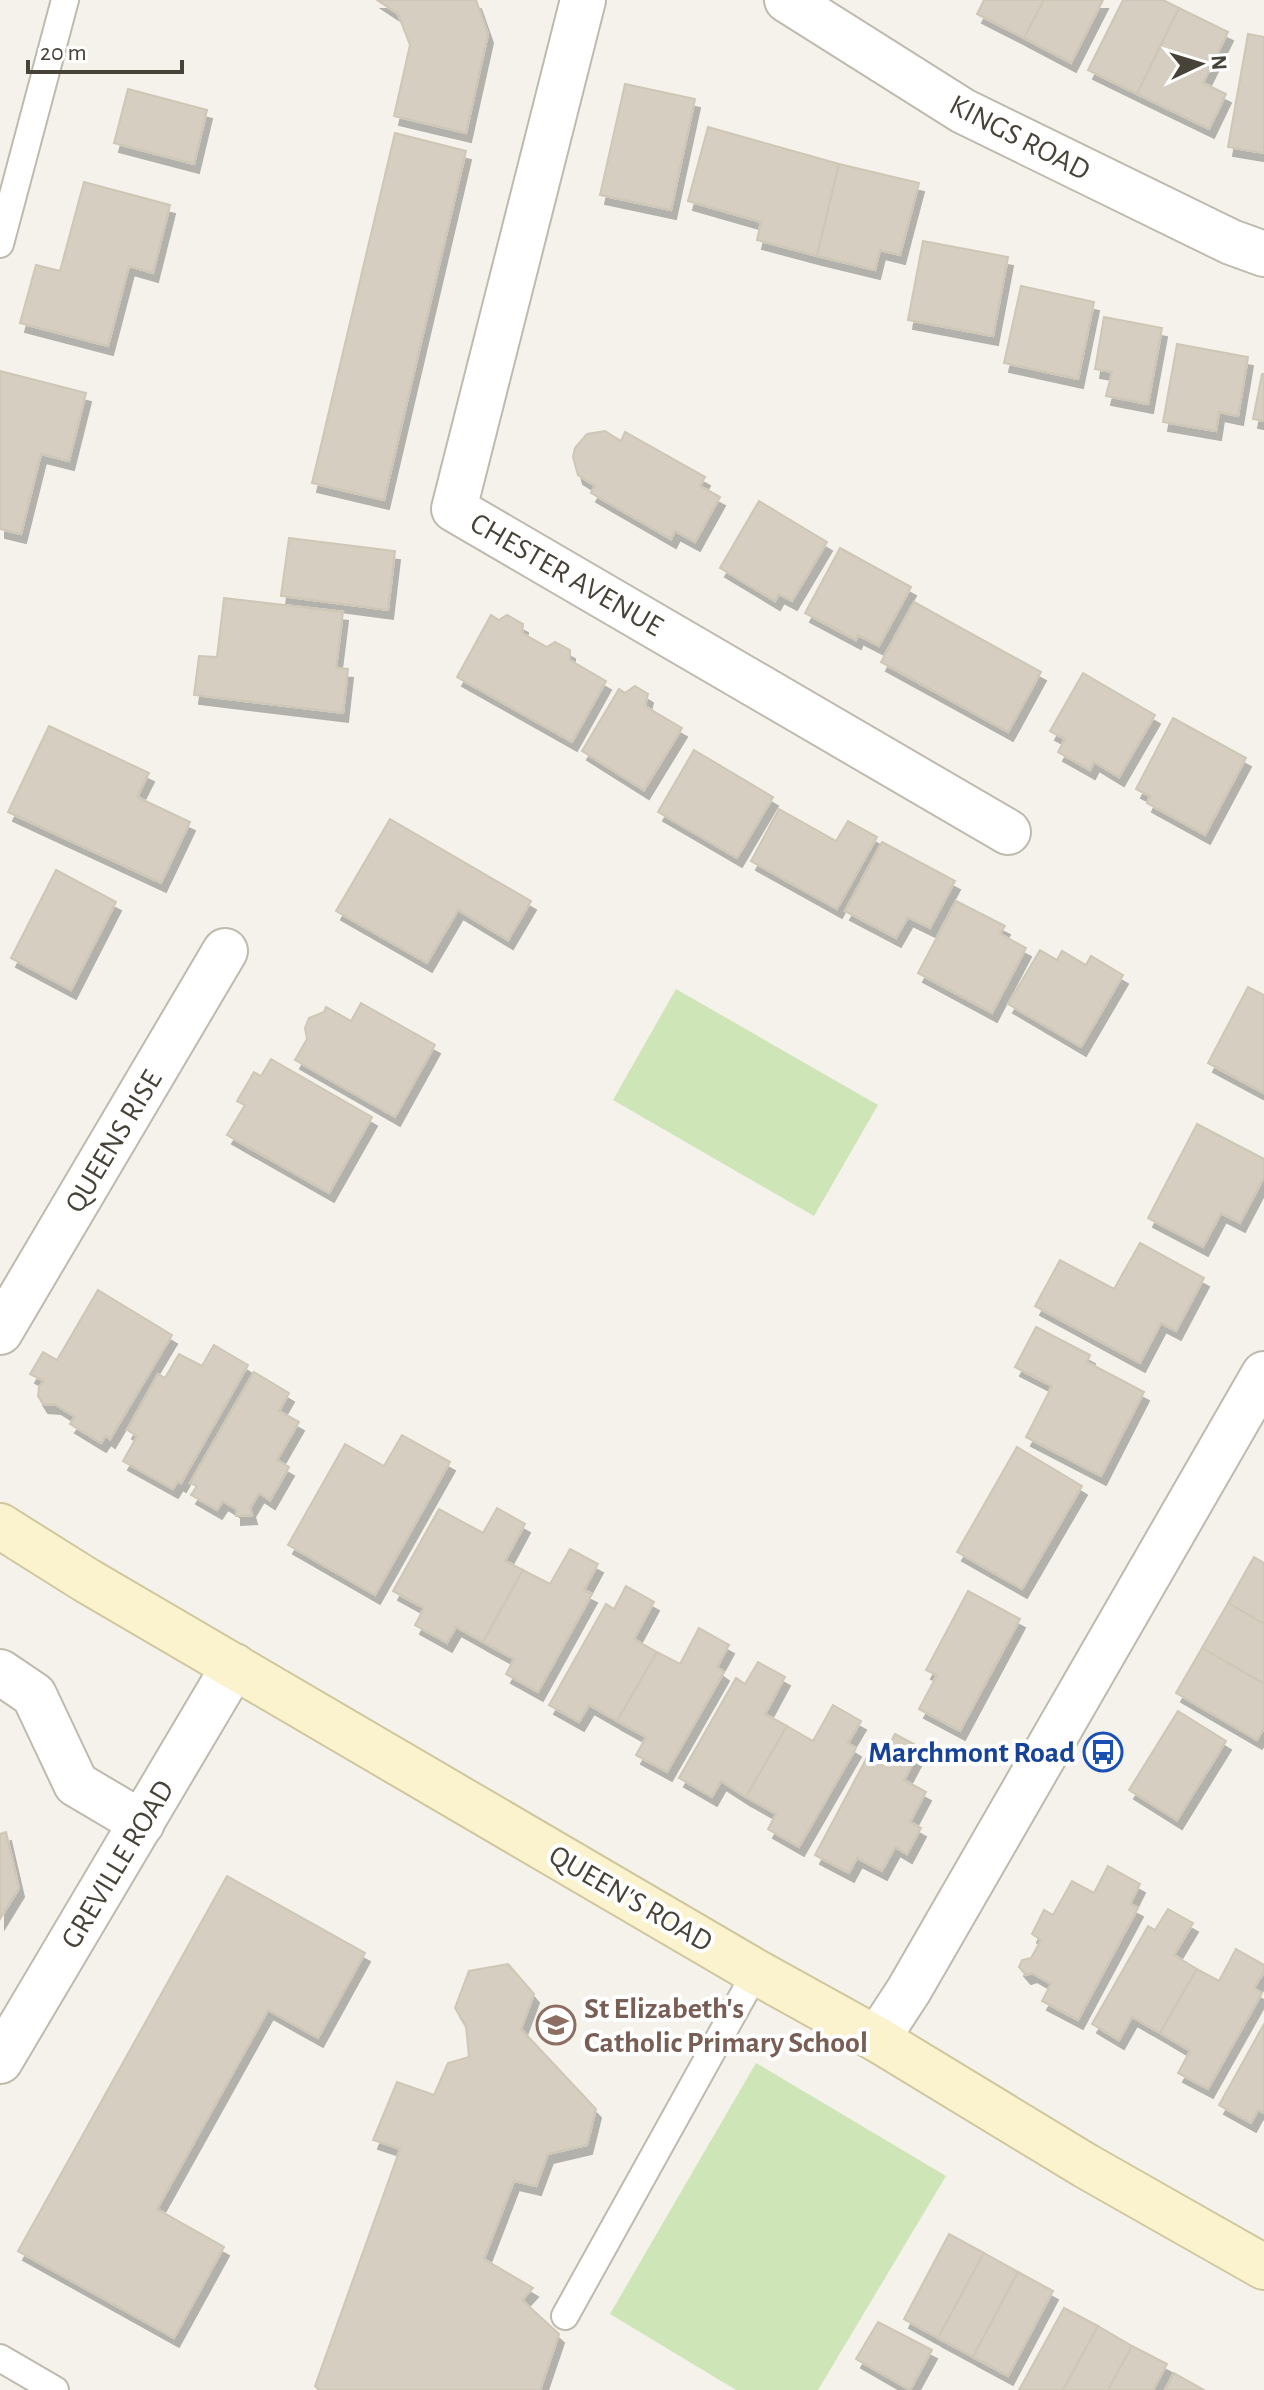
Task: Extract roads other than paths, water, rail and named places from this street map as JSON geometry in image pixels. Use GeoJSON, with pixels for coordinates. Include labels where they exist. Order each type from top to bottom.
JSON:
{"type":"FeatureCollection","features":[{"type":"Feature","properties":{"kind":"main road","name":"QUEEN'S ROAD"},"geometry":{"type":"LineString","coordinates":[[0,1526],[86,1580],[756,1972],[877,2039],[1086,2166],[1264,2267]]}},
{"type":"Feature","properties":{"kind":"street","name":"CHESTER AVENUE"},"geometry":{"type":"LineString","coordinates":[[583,0],[454,509],[1008,832]]}},
{"type":"Feature","properties":{"kind":"street","name":"KINGS ROAD"},"geometry":{"type":"LineString","coordinates":[[787,0],[963,111],[1231,242],[1264,254]]}},
{"type":"Feature","properties":{"kind":"street","name":"QUEENS RISE"},"geometry":{"type":"LineString","coordinates":[[0,1332],[225,951]]}},
{"type":"Feature","properties":{"kind":"street"},"geometry":{"type":"LineString","coordinates":[[877,2039],[909,1990],[1264,1374]]}},
{"type":"Feature","properties":{"kind":"street","name":"GREVILLE ROAD"},"geometry":{"type":"LineString","coordinates":[[0,2061],[234,1666]]}},
{"type":"Feature","properties":{"kind":"street"},"geometry":{"type":"LineString","coordinates":[[0,1672],[34,1695],[76,1784],[142,1823]]}},
{"type":"Feature","properties":{"kind":"lane"},"geometry":{"type":"LineString","coordinates":[[0,244],[65,0]]}},
{"type":"Feature","properties":{"kind":"lane"},"geometry":{"type":"LineString","coordinates":[[565,2316],[756,1972]]}},
{"type":"Feature","properties":{"kind":"lane"},"geometry":{"type":"LineString","coordinates":[[0,2358],[55,2390]]}},
{"type":"Feature","properties":{"kind":"place","name":"Marchmont Road"},"geometry":{"type":"Point","coordinates":[1103,1752]}},
{"type":"Feature","properties":{"kind":"place","name":"St Elizabeth's Catholic Primary School"},"geometry":{"type":"Point","coordinates":[556,2025]}}]}
